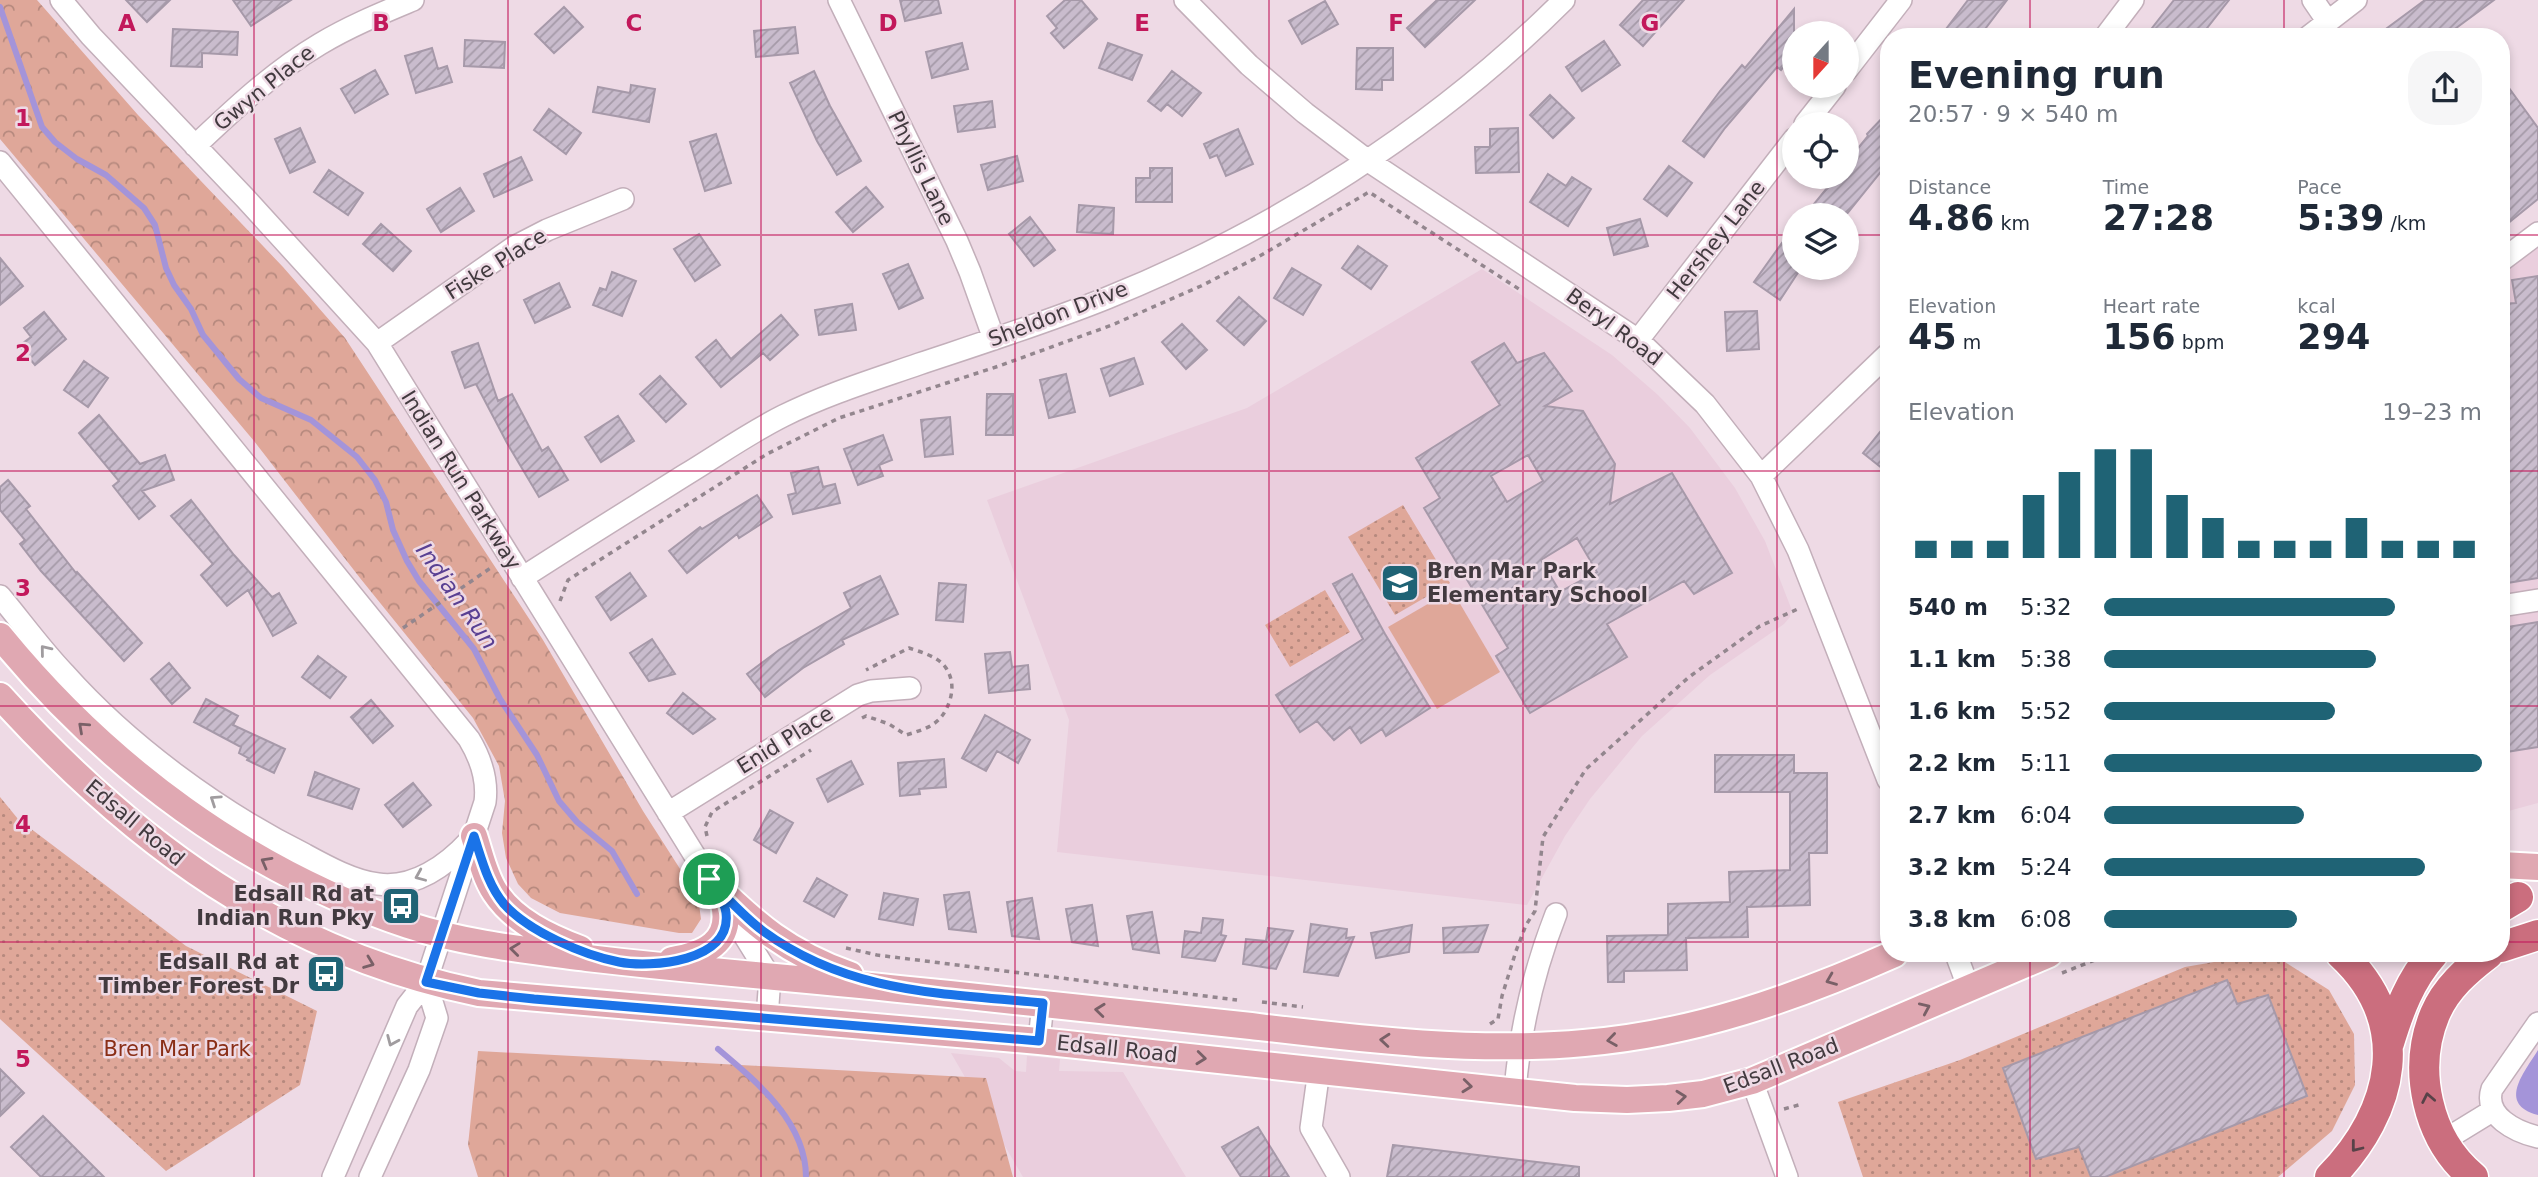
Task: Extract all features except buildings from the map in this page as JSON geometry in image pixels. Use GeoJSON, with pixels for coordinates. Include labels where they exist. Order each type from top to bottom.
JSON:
{"type":"FeatureCollection","features":[{"type":"Feature","properties":{"kind":"highway"},"geometry":{"type":"LineString","coordinates":[[2510,943],[2538,935]]}},
{"type":"Feature","properties":{"kind":"highway"},"geometry":{"type":"LineString","coordinates":[[2330,1177],[2363,1139],[2375,1116],[2384,1091],[2388,1065],[2383,1014],[2360,971],[2350,962]]}},
{"type":"Feature","properties":{"kind":"highway"},"geometry":{"type":"LineString","coordinates":[[2387,1050],[2399,1007],[2426,962]]}},
{"type":"Feature","properties":{"kind":"highway"},"geometry":{"type":"LineString","coordinates":[[2473,1177],[2463,1169],[2443,1142],[2432,1119],[2424,1067],[2427,1039],[2435,1013],[2465,972],[2478,962]]}},
{"type":"Feature","properties":{"kind":"main road","name":"Edsall Road"},"geometry":{"type":"LineString","coordinates":[[0,636],[71,717],[125,765],[217,832],[265,862],[317,888],[406,924],[488,945],[646,965],[1043,1003],[1339,1036],[1424,1043],[1519,1046],[1592,1043],[1711,1022],[1781,1000],[1880,960]]}},
{"type":"Feature","properties":{"kind":"main road","name":"Edsall Road"},"geometry":{"type":"LineString","coordinates":[[0,696],[80,777],[150,839],[189,869],[256,910],[343,953],[426,982],[479,993],[1039,1041],[1575,1098],[1627,1100],[1703,1094],[1752,1081],[2031,962]]}},
{"type":"Feature","properties":{"kind":"main road"},"geometry":{"type":"LineString","coordinates":[[474,836],[491,885],[513,913],[525,923],[552,937],[618,961]]}},
{"type":"Feature","properties":{"kind":"main road"},"geometry":{"type":"LineString","coordinates":[[2510,865],[2538,867]]}},
{"type":"Feature","properties":{"kind":"main road"},"geometry":{"type":"LineString","coordinates":[[709,879],[762,930],[783,944],[842,972],[896,988]]}},
{"type":"Feature","properties":{"kind":"main road"},"geometry":{"type":"LineString","coordinates":[[646,965],[692,957],[707,951],[723,930],[727,915],[724,905]]}},
{"type":"Feature","properties":{"kind":"street","name":"Indian Run Parkway"},"geometry":{"type":"LineString","coordinates":[[61,0],[91,36],[377,343],[770,977]]}},
{"type":"Feature","properties":{"kind":"street","name":"Gwyn Place"},"geometry":{"type":"LineString","coordinates":[[195,146],[249,95],[282,69],[362,21],[413,0]]}},
{"type":"Feature","properties":{"kind":"street","name":"Phyllis Lane"},"geometry":{"type":"LineString","coordinates":[[839,0],[957,242],[994,339]]}},
{"type":"Feature","properties":{"kind":"street","name":"Beryl Road"},"geometry":{"type":"LineString","coordinates":[[1185,0],[1249,65],[1305,113],[1367,160],[1638,340],[1700,398],[1761,476],[1798,550],[1880,760]]}},
{"type":"Feature","properties":{"kind":"street","name":"Sheldon Drive"},"geometry":{"type":"LineString","coordinates":[[522,578],[784,416],[839,391],[1106,298],[1195,259],[1280,214],[1367,160],[1452,99],[1564,0]]}},
{"type":"Feature","properties":{"kind":"street"},"geometry":{"type":"LineString","coordinates":[[1859,54],[1901,0]]}},
{"type":"Feature","properties":{"kind":"street"},"geometry":{"type":"LineString","coordinates":[[2112,28],[2133,0]]}},
{"type":"Feature","properties":{"kind":"street"},"geometry":{"type":"LineString","coordinates":[[2313,0],[2328,22]]}},
{"type":"Feature","properties":{"kind":"street"},"geometry":{"type":"LineString","coordinates":[[2320,28],[2356,0]]}},
{"type":"Feature","properties":{"kind":"street"},"geometry":{"type":"LineString","coordinates":[[1814,112],[1826,98]]}},
{"type":"Feature","properties":{"kind":"street","name":"Hershey Lane"},"geometry":{"type":"LineString","coordinates":[[1638,340],[1782,154]]}},
{"type":"Feature","properties":{"kind":"street"},"geometry":{"type":"LineString","coordinates":[[0,162],[470,739],[481,762],[486,791],[426,982],[407,1006],[333,1177]]}},
{"type":"Feature","properties":{"kind":"street","name":"Fiske Place"},"geometry":{"type":"LineString","coordinates":[[377,343],[514,247],[547,230],[623,199]]}},
{"type":"Feature","properties":{"kind":"street"},"geometry":{"type":"LineString","coordinates":[[2510,254],[2538,233]]}},
{"type":"Feature","properties":{"kind":"street"},"geometry":{"type":"LineString","coordinates":[[1761,476],[1880,362]]}},
{"type":"Feature","properties":{"kind":"street"},"geometry":{"type":"LineString","coordinates":[[0,596],[64,674],[153,756],[236,814],[278,841],[313,859],[378,884],[402,883],[441,866],[474,836]]}},
{"type":"Feature","properties":{"kind":"street"},"geometry":{"type":"LineString","coordinates":[[2510,605],[2538,600]]}},
{"type":"Feature","properties":{"kind":"street","name":"Enid Place"},"geometry":{"type":"LineString","coordinates":[[668,813],[858,695],[871,691],[910,688]]}},
{"type":"Feature","properties":{"kind":"street"},"geometry":{"type":"LineString","coordinates":[[1515,1091],[1519,1046],[1530,988],[1556,914]]}},
{"type":"Feature","properties":{"kind":"street"},"geometry":{"type":"LineString","coordinates":[[1959,962],[1969,989]]}},
{"type":"Feature","properties":{"kind":"street"},"geometry":{"type":"LineString","coordinates":[[767,1018],[770,977]]}},
{"type":"Feature","properties":{"kind":"street"},"geometry":{"type":"LineString","coordinates":[[370,1177],[419,1070],[437,1018],[426,982]]}},
{"type":"Feature","properties":{"kind":"street"},"geometry":{"type":"LineString","coordinates":[[1039,1041],[1043,1003]]}},
{"type":"Feature","properties":{"kind":"street"},"geometry":{"type":"LineString","coordinates":[[2538,1023],[2492,1089],[2490,1101],[2492,1111],[2516,1130],[2538,1137]]}},
{"type":"Feature","properties":{"kind":"street"},"geometry":{"type":"LineString","coordinates":[[1320,1070],[1311,1128],[1339,1177]]}},
{"type":"Feature","properties":{"kind":"street"},"geometry":{"type":"LineString","coordinates":[[1752,1081],[1787,1177]]}},
{"type":"Feature","properties":{"kind":"street"},"geometry":{"type":"LineString","coordinates":[[2443,1142],[2492,1111]]}},
{"type":"Feature","properties":{"kind":"path"},"geometry":{"type":"LineString","coordinates":[[564,608],[560,599],[568,580],[767,454],[839,418],[999,366],[1112,325],[1188,292],[1258,257],[1369,192],[1522,291]]}},
{"type":"Feature","properties":{"kind":"path"},"geometry":{"type":"LineString","coordinates":[[403,628],[476,578]]}},
{"type":"Feature","properties":{"kind":"path"},"geometry":{"type":"LineString","coordinates":[[1483,1029],[1498,1019],[1516,951],[1526,925],[1535,911],[1543,837],[1586,769],[1689,677],[1760,626],[1818,601]]}},
{"type":"Feature","properties":{"kind":"path"},"geometry":{"type":"LineString","coordinates":[[858,720],[866,716],[906,734],[926,729],[944,716],[953,688],[946,667],[932,656],[909,648],[862,673]]}},
{"type":"Feature","properties":{"kind":"path"},"geometry":{"type":"LineString","coordinates":[[709,841],[705,827],[712,812],[819,745]]}},
{"type":"Feature","properties":{"kind":"path"},"geometry":{"type":"LineString","coordinates":[[842,947],[877,955],[1247,1001]]}},
{"type":"Feature","properties":{"kind":"path"},"geometry":{"type":"LineString","coordinates":[[1260,1002],[1312,1008]]}},
{"type":"Feature","properties":{"kind":"path"},"geometry":{"type":"LineString","coordinates":[[1782,1110],[1802,1104]]}},
{"type":"Feature","properties":{"kind":"shaded area"},"geometry":{"type":"Polygon","coordinates":[[[2538,243],[2538,803],[2510,811],[2510,264],[2538,243]]]}},
{"type":"Feature","properties":{"kind":"shaded area","name":"Bren Mar Park Elementary School"},"geometry":{"type":"Polygon","coordinates":[[[1482,269],[1612,355],[1658,395],[1690,428],[1735,488],[1765,541],[1791,608],[1790,617],[1784,624],[1710,675],[1642,736],[1590,799],[1565,836],[1527,905],[1057,852],[1069,720],[987,500],[1247,408],[1482,269]]]}},
{"type":"Feature","properties":{"kind":"shaded area"},"geometry":{"type":"Polygon","coordinates":[[[2538,1050],[2538,1115],[2526,1110],[2516,1096],[2521,1078],[2538,1050]]]}},
{"type":"Feature","properties":{"kind":"shaded area"},"geometry":{"type":"Polygon","coordinates":[[[951,1053],[999,1058],[1015,1071],[1026,1072],[1027,1056],[1060,1059],[1059,1071],[1123,1072],[1186,1177],[1023,1177],[951,1053]]]}},
{"type":"Feature","properties":{"kind":"green space"},"geometry":{"type":"Polygon","coordinates":[[[0,0],[37,0],[138,115],[283,267],[345,338],[543,640],[643,811],[698,897],[701,919],[692,933],[560,913],[531,898],[518,884],[506,858],[502,833],[505,801],[499,766],[473,718],[254,441],[0,139],[0,0]]]}},
{"type":"Feature","properties":{"kind":"green space"},"geometry":{"type":"Polygon","coordinates":[[[1403,505],[1450,583],[1395,615],[1348,537],[1403,505]]]}},
{"type":"Feature","properties":{"kind":"green space"},"geometry":{"type":"Polygon","coordinates":[[[1325,590],[1350,632],[1290,667],[1265,625],[1325,590]]]}},
{"type":"Feature","properties":{"kind":"green space"},"geometry":{"type":"Polygon","coordinates":[[[1452,590],[1500,672],[1437,709],[1388,627],[1452,590]]]}},
{"type":"Feature","properties":{"kind":"green space","name":"Bren Mar Park"},"geometry":{"type":"Polygon","coordinates":[[[0,797],[18,819],[186,946],[317,1011],[300,1085],[166,1171],[0,1019],[0,797]]]}},
{"type":"Feature","properties":{"kind":"green space"},"geometry":{"type":"Polygon","coordinates":[[[2214,962],[2285,962],[2329,990],[2354,1034],[2355,1085],[2332,1131],[2278,1177],[1863,1177],[1838,1102],[1960,1060],[2185,967],[2214,962]]]}},
{"type":"Feature","properties":{"kind":"green space"},"geometry":{"type":"Polygon","coordinates":[[[478,1051],[986,1078],[1013,1177],[478,1177],[468,1145],[478,1051]]]}},
{"type":"Feature","properties":{"kind":"waterway","name":"Indian Run"},"geometry":{"type":"LineString","coordinates":[[0,7],[42,127],[55,142],[77,159],[106,175],[144,208],[155,225],[166,268],[174,285],[191,309],[203,335],[239,379],[261,398],[311,420],[357,457],[375,480],[386,502],[393,530],[419,581],[474,649],[500,699],[537,755],[559,801],[577,822],[612,851],[637,894]]}},
{"type":"Feature","properties":{"kind":"waterway","name":"Indian Run"},"geometry":{"type":"LineString","coordinates":[[718,1049],[777,1105],[798,1138],[806,1177]]}},
{"type":"Feature","properties":{"kind":"place","name":"Bren Mar Park Elementary School"},"geometry":{"type":"Point","coordinates":[1400,583]}},
{"type":"Feature","properties":{"kind":"place","name":"Edsall Rd at Indian Run Pky"},"geometry":{"type":"Point","coordinates":[401,906]}},
{"type":"Feature","properties":{"kind":"place","name":"Edsall Rd at Timber Forest Dr"},"geometry":{"type":"Point","coordinates":[326,974]}},
{"type":"Feature","properties":{"kind":"route"},"geometry":{"type":"LineString","coordinates":[[474,836],[488,878],[513,913],[525,923],[569,945],[618,961],[646,965],[692,957],[707,951],[720,937],[727,915],[709,879],[762,930],[783,944],[815,961],[865,981],[896,988],[1043,1003],[1039,1041],[534,999],[479,993],[426,982],[474,836]]}}]}
